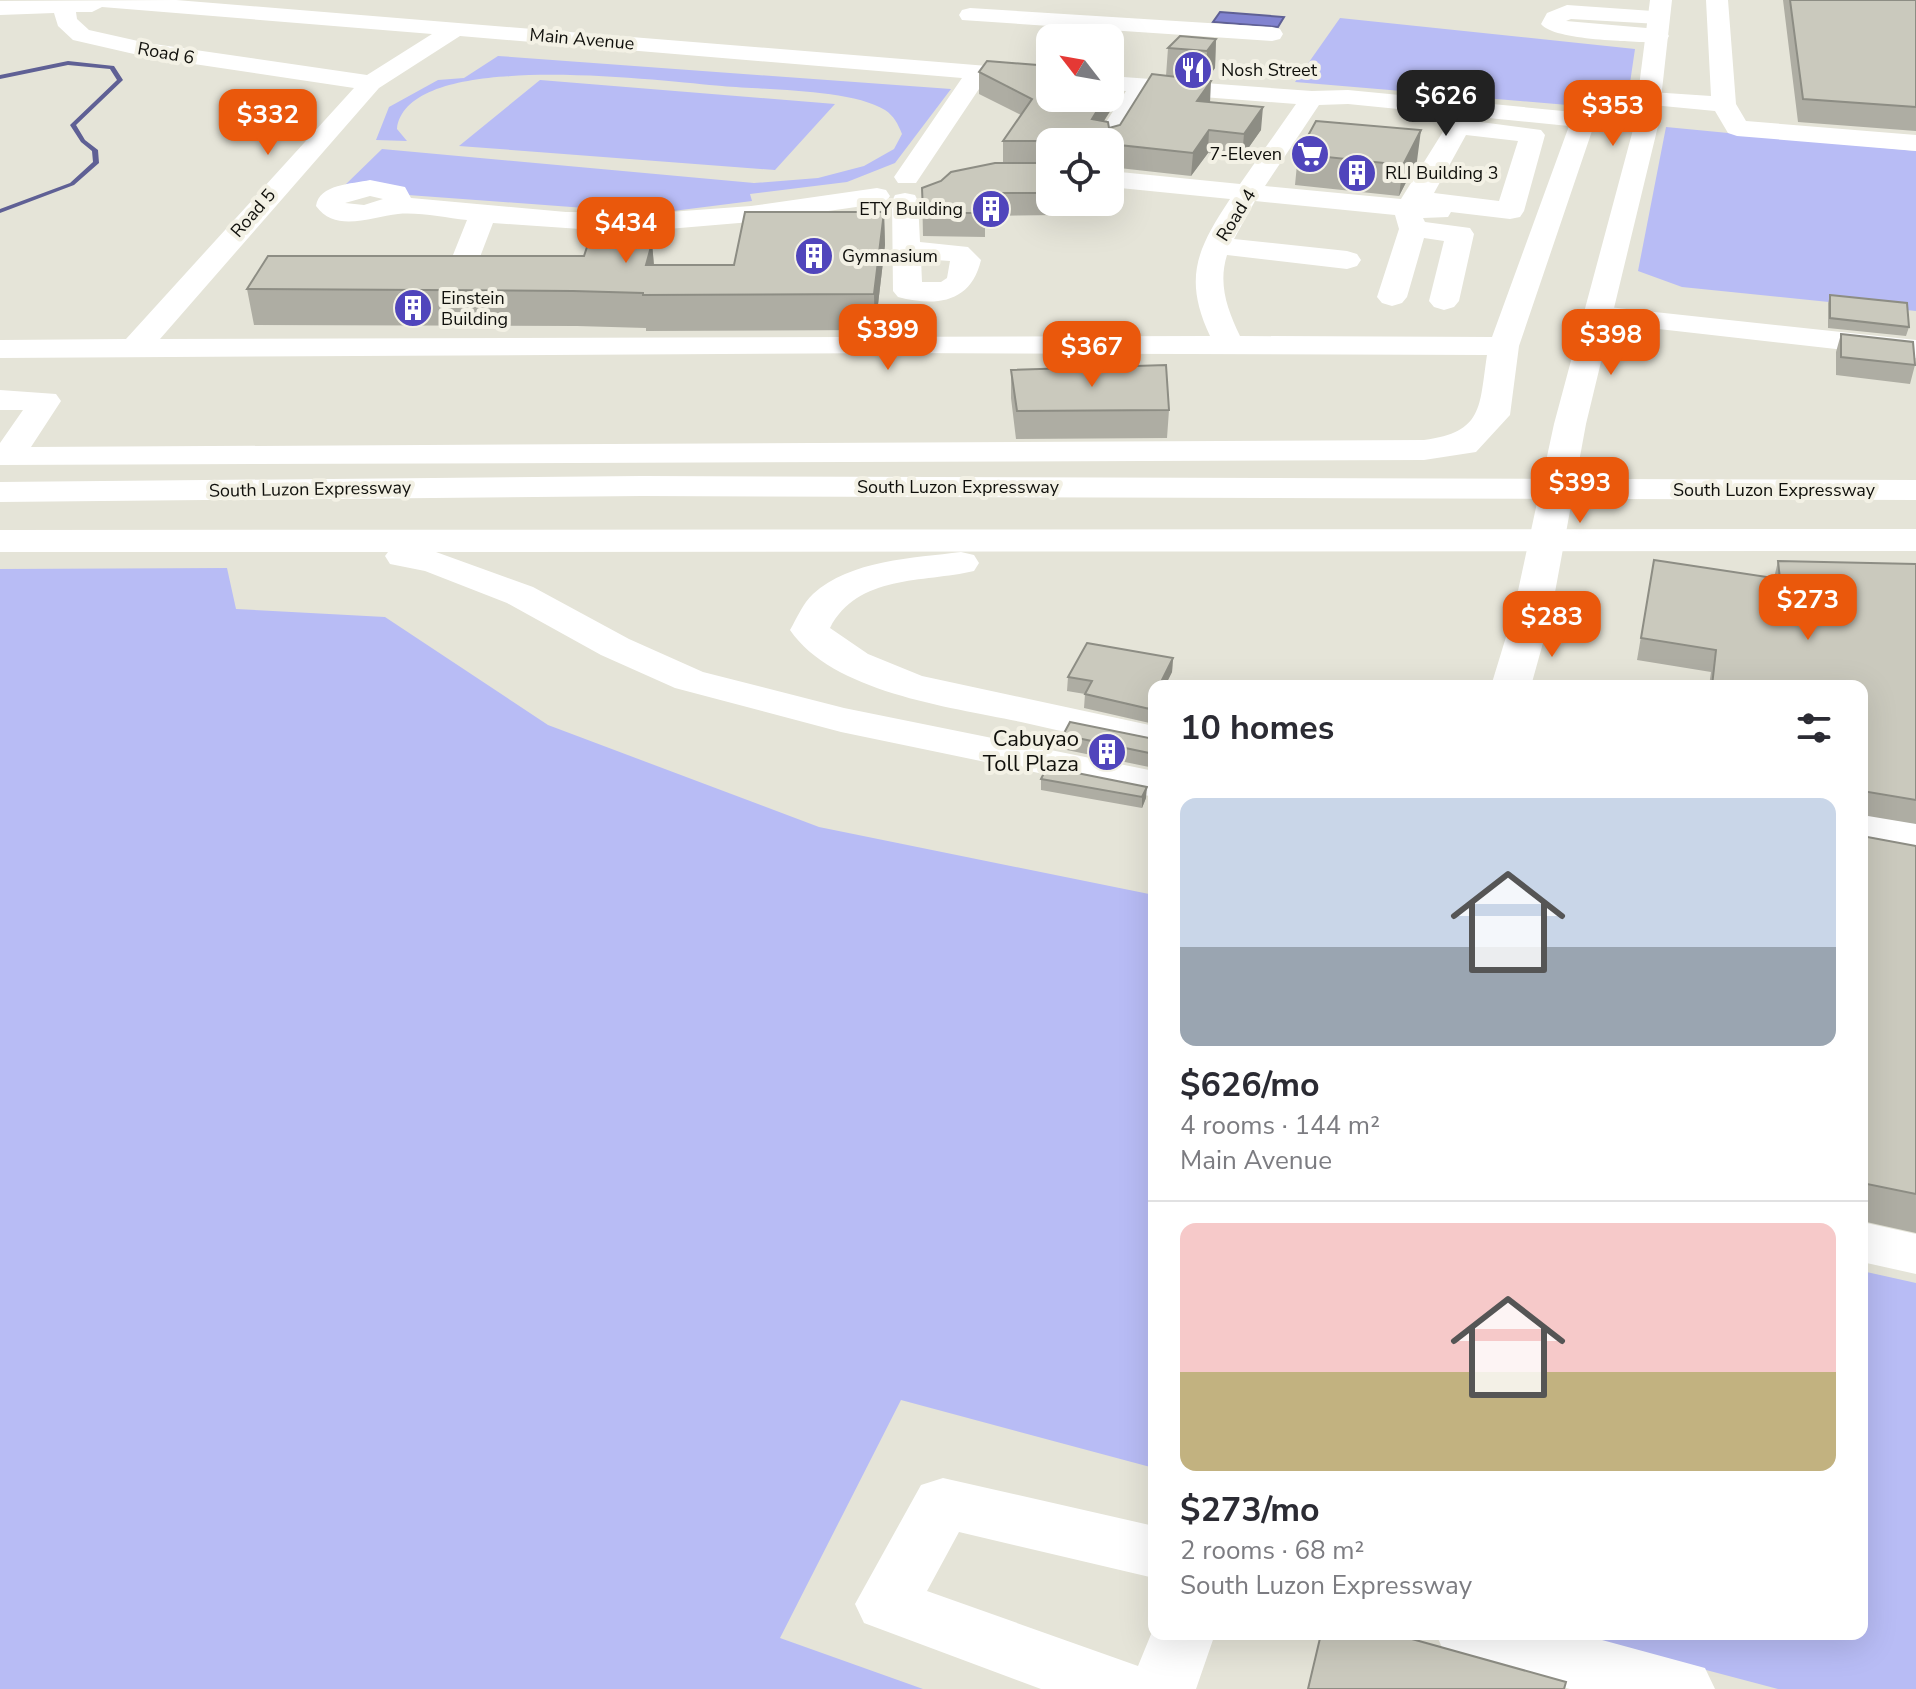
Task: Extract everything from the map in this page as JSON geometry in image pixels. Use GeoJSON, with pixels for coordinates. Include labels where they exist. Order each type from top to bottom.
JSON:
{"type":"FeatureCollection","features":[{"type":"Feature","properties":{"kind":"main road"},"geometry":{"type":"LineString","coordinates":[[1513,680],[1532,614],[1570,424],[1646,126],[1660,14],[1575,0]]}},
{"type":"Feature","properties":{"kind":"main road"},"geometry":{"type":"LineString","coordinates":[[1717,0],[1724,104],[1737,128],[1916,143]]}},
{"type":"Feature","properties":{"kind":"main road"},"geometry":{"type":"LineString","coordinates":[[1096,1],[1183,8],[1136,73],[1113,128]]}},
{"type":"Feature","properties":{"kind":"main road","name":"Road 6"},"geometry":{"type":"LineString","coordinates":[[81,4],[66,21],[81,35],[147,50],[371,83]]}},
{"type":"Feature","properties":{"kind":"main road","name":"Main Avenue"},"geometry":{"type":"LineString","coordinates":[[0,7],[232,5],[456,29],[1036,77]]}},
{"type":"Feature","properties":{"kind":"main road"},"geometry":{"type":"LineString","coordinates":[[970,15],[1272,34]]}},
{"type":"Feature","properties":{"kind":"main road","name":"Road 5"},"geometry":{"type":"LineString","coordinates":[[135,348],[371,83],[456,29]]}},
{"type":"Feature","properties":{"kind":"main road"},"geometry":{"type":"LineString","coordinates":[[479,227],[754,215],[890,191],[978,72]]}},
{"type":"Feature","properties":{"kind":"main road"},"geometry":{"type":"LineString","coordinates":[[1136,73],[1342,104],[1550,124],[1583,121],[1646,126]]}},
{"type":"Feature","properties":{"kind":"main road","name":"Road 4"},"geometry":{"type":"LineString","coordinates":[[1229,344],[1213,312],[1208,272],[1221,232],[1312,98]]}},
{"type":"Feature","properties":{"kind":"main road"},"geometry":{"type":"LineString","coordinates":[[1651,99],[1724,104]]}},
{"type":"Feature","properties":{"kind":"main road"},"geometry":{"type":"LineString","coordinates":[[0,400],[45,401],[7,457],[1424,450],[1464,445],[1494,415],[1504,346],[1583,121]]}},
{"type":"Feature","properties":{"kind":"main road"},"geometry":{"type":"LineString","coordinates":[[1124,180],[1413,212],[1548,222]]}},
{"type":"Feature","properties":{"kind":"main road"},"geometry":{"type":"LineString","coordinates":[[565,240],[479,227],[396,201],[630,215],[747,207],[890,191],[934,190]]}},
{"type":"Feature","properties":{"kind":"main road"},"geometry":{"type":"LineString","coordinates":[[890,191],[907,249]]}},
{"type":"Feature","properties":{"kind":"main road"},"geometry":{"type":"LineString","coordinates":[[1392,297],[1413,212]]}},
{"type":"Feature","properties":{"kind":"main road"},"geometry":{"type":"LineString","coordinates":[[1413,212],[1460,234],[1444,301]]}},
{"type":"Feature","properties":{"kind":"main road"},"geometry":{"type":"LineString","coordinates":[[479,227],[463,265],[541,266]]}},
{"type":"Feature","properties":{"kind":"main road"},"geometry":{"type":"LineString","coordinates":[[1217,245],[1347,260]]}},
{"type":"Feature","properties":{"kind":"main road"},"geometry":{"type":"LineString","coordinates":[[1601,304],[1916,326]]}},
{"type":"Feature","properties":{"kind":"main road"},"geometry":{"type":"LineString","coordinates":[[1601,304],[1916,349]]}},
{"type":"Feature","properties":{"kind":"main road"},"geometry":{"type":"LineString","coordinates":[[0,349],[1229,344],[1504,346]]}},
{"type":"Feature","properties":{"kind":"main road"},"geometry":{"type":"LineString","coordinates":[[0,394],[38,348]]}},
{"type":"Feature","properties":{"kind":"main road","name":"South Luzon Expressway"},"geometry":{"type":"LineString","coordinates":[[0,492],[626,486],[1916,489]]}},
{"type":"Feature","properties":{"kind":"main road"},"geometry":{"type":"LineString","coordinates":[[0,541],[1916,540]]}},
{"type":"Feature","properties":{"kind":"main road"},"geometry":{"type":"LineString","coordinates":[[1148,737],[897,680],[828,649],[809,630],[825,603],[859,582],[913,569],[1010,557],[1219,541]]}},
{"type":"Feature","properties":{"kind":"main road"},"geometry":{"type":"LineString","coordinates":[[249,542],[402,556],[434,562],[520,595],[615,647],[689,680],[841,720],[1148,783]]}},
{"type":"Feature","properties":{"kind":"main road"},"geometry":{"type":"LineString","coordinates":[[1868,826],[1916,834]]}},
{"type":"Feature","properties":{"kind":"main road"},"geometry":{"type":"LineString","coordinates":[[1868,855],[1916,864]]}},
{"type":"Feature","properties":{"kind":"main road"},"geometry":{"type":"LineString","coordinates":[[1868,1243],[1916,1254]]}},
{"type":"Feature","properties":{"kind":"main road"},"geometry":{"type":"LineString","coordinates":[[1120,1689],[887,1604],[943,1503],[1148,1551]]}},
{"type":"Feature","properties":{"kind":"main road"},"geometry":{"type":"LineString","coordinates":[[1163,1689],[1181,1640]]}},
{"type":"Feature","properties":{"kind":"main road"},"geometry":{"type":"LineString","coordinates":[[1491,1640],[1682,1689]]}},
{"type":"Feature","properties":{"kind":"shaded area"},"geometry":{"type":"Polygon","coordinates":[[[1220,12],[1284,17],[1278,27],[1213,22],[1220,12]]]}},
{"type":"Feature","properties":{"kind":"shaded area"},"geometry":{"type":"Polygon","coordinates":[[[1340,18],[1635,49],[1626,110],[1295,82],[1340,18]]]}},
{"type":"Feature","properties":{"kind":"shaded area"},"geometry":{"type":"Polygon","coordinates":[[[498,56],[951,89],[895,163],[847,182],[750,194],[752,201],[673,211],[625,211],[408,195],[344,186],[382,149],[754,183],[818,178],[864,166],[894,149],[902,134],[885,110],[870,103],[830,94],[648,79],[542,75],[489,78],[444,87],[411,103],[397,129],[407,141],[376,140],[389,107],[438,80],[464,78],[498,56]]]}},
{"type":"Feature","properties":{"kind":"shaded area"},"geometry":{"type":"Polygon","coordinates":[[[540,80],[835,104],[775,170],[459,146],[540,80]]]}},
{"type":"Feature","properties":{"kind":"shaded area"},"geometry":{"type":"Polygon","coordinates":[[[1666,127],[1916,151],[1916,311],[1682,287],[1638,271],[1666,127]]]}},
{"type":"Feature","properties":{"kind":"shaded area"},"geometry":{"type":"Polygon","coordinates":[[[227,568],[236,609],[385,617],[548,725],[819,827],[1148,894],[1148,1466],[901,1400],[780,1638],[923,1689],[0,1689],[0,569],[227,568]]]}},
{"type":"Feature","properties":{"kind":"shaded area"},"geometry":{"type":"Polygon","coordinates":[[[1868,1272],[1916,1283],[1916,1689],[1778,1689],[1593,1640],[1868,1640],[1868,1272]]]}},
{"type":"Feature","properties":{"kind":"building"},"geometry":{"type":"Polygon","coordinates":[[[1790,0],[1916,0],[1916,107],[1803,99],[1790,0]]]}},
{"type":"Feature","properties":{"kind":"building"},"geometry":{"type":"Polygon","coordinates":[[[1180,36],[1216,39],[1207,51],[1168,48],[1180,36]]]}},
{"type":"Feature","properties":{"kind":"building"},"geometry":{"type":"Polygon","coordinates":[[[987,61],[1036,65],[1036,112],[1096,112],[1092,119],[1108,122],[1109,128],[1036,128],[1036,141],[1003,141],[1032,99],[979,72],[987,61]]]}},
{"type":"Feature","properties":{"kind":"building"},"geometry":{"type":"Polygon","coordinates":[[[1152,74],[1211,81],[1197,101],[1263,107],[1244,134],[1209,130],[1193,153],[1124,146],[1124,128],[1109,128],[1120,125],[1152,74]]]}},
{"type":"Feature","properties":{"kind":"building"},"geometry":{"type":"Polygon","coordinates":[[[1316,121],[1421,130],[1403,165],[1298,154],[1316,121]]]}},
{"type":"Feature","properties":{"kind":"building"},"geometry":{"type":"Polygon","coordinates":[[[995,163],[1036,163],[1036,193],[984,193],[986,213],[923,213],[922,188],[941,181],[951,172],[995,163]]]}},
{"type":"Feature","properties":{"kind":"building"},"geometry":{"type":"Polygon","coordinates":[[[745,212],[884,212],[874,294],[643,295],[573,291],[247,289],[268,256],[584,256],[588,244],[652,243],[646,265],[734,265],[745,212]]]}},
{"type":"Feature","properties":{"kind":"building"},"geometry":{"type":"Polygon","coordinates":[[[1830,295],[1907,303],[1909,327],[1830,318],[1830,295]]]}},
{"type":"Feature","properties":{"kind":"building"},"geometry":{"type":"Polygon","coordinates":[[[1841,334],[1913,342],[1915,365],[1841,357],[1841,334]]]}},
{"type":"Feature","properties":{"kind":"building"},"geometry":{"type":"Polygon","coordinates":[[[1166,365],[1169,410],[1017,411],[1011,370],[1166,365]]]}},
{"type":"Feature","properties":{"kind":"building"},"geometry":{"type":"Polygon","coordinates":[[[1654,560],[1780,579],[1778,561],[1916,564],[1916,800],[1868,792],[1868,680],[1713,680],[1716,650],[1641,638],[1654,560]]]}},
{"type":"Feature","properties":{"kind":"building"},"geometry":{"type":"Polygon","coordinates":[[[1087,643],[1173,658],[1162,680],[1148,680],[1148,709],[1085,694],[1092,681],[1068,677],[1087,643]]]}},
{"type":"Feature","properties":{"kind":"building"},"geometry":{"type":"Polygon","coordinates":[[[1070,722],[1148,738],[1148,753],[1063,735],[1070,722]]]}},
{"type":"Feature","properties":{"kind":"building"},"geometry":{"type":"Polygon","coordinates":[[[1047,767],[1147,787],[1142,797],[1041,779],[1047,767]]]}},
{"type":"Feature","properties":{"kind":"building"},"geometry":{"type":"Polygon","coordinates":[[[1868,837],[1916,846],[1916,1194],[1868,1184],[1868,837]]]}},
{"type":"Feature","properties":{"kind":"building"},"geometry":{"type":"Polygon","coordinates":[[[1320,1640],[1416,1640],[1566,1682],[1564,1689],[1308,1689],[1320,1640]]]}},
{"type":"Feature","properties":{"kind":"waterway"},"geometry":{"type":"LineString","coordinates":[[0,77],[68,63],[112,67],[120,80],[73,125],[83,141],[95,150],[96,163],[72,184],[0,211]]}},
{"type":"Feature","properties":{"kind":"place","name":"Nosh Street"},"geometry":{"type":"Point","coordinates":[1193,70]}},
{"type":"Feature","properties":{"kind":"place","name":"7-Eleven"},"geometry":{"type":"Point","coordinates":[1310,154]}},
{"type":"Feature","properties":{"kind":"place","name":"RLI Building 3"},"geometry":{"type":"Point","coordinates":[1357,173]}},
{"type":"Feature","properties":{"kind":"place","name":"ETY Building"},"geometry":{"type":"Point","coordinates":[991,209]}},
{"type":"Feature","properties":{"kind":"place","name":"Gymnasium"},"geometry":{"type":"Point","coordinates":[814,256]}},
{"type":"Feature","properties":{"kind":"place","name":"Einstein Building"},"geometry":{"type":"Point","coordinates":[413,308]}},
{"type":"Feature","properties":{"kind":"place","name":"Cabuyao Toll Plaza"},"geometry":{"type":"Point","coordinates":[1107,752]}}]}
